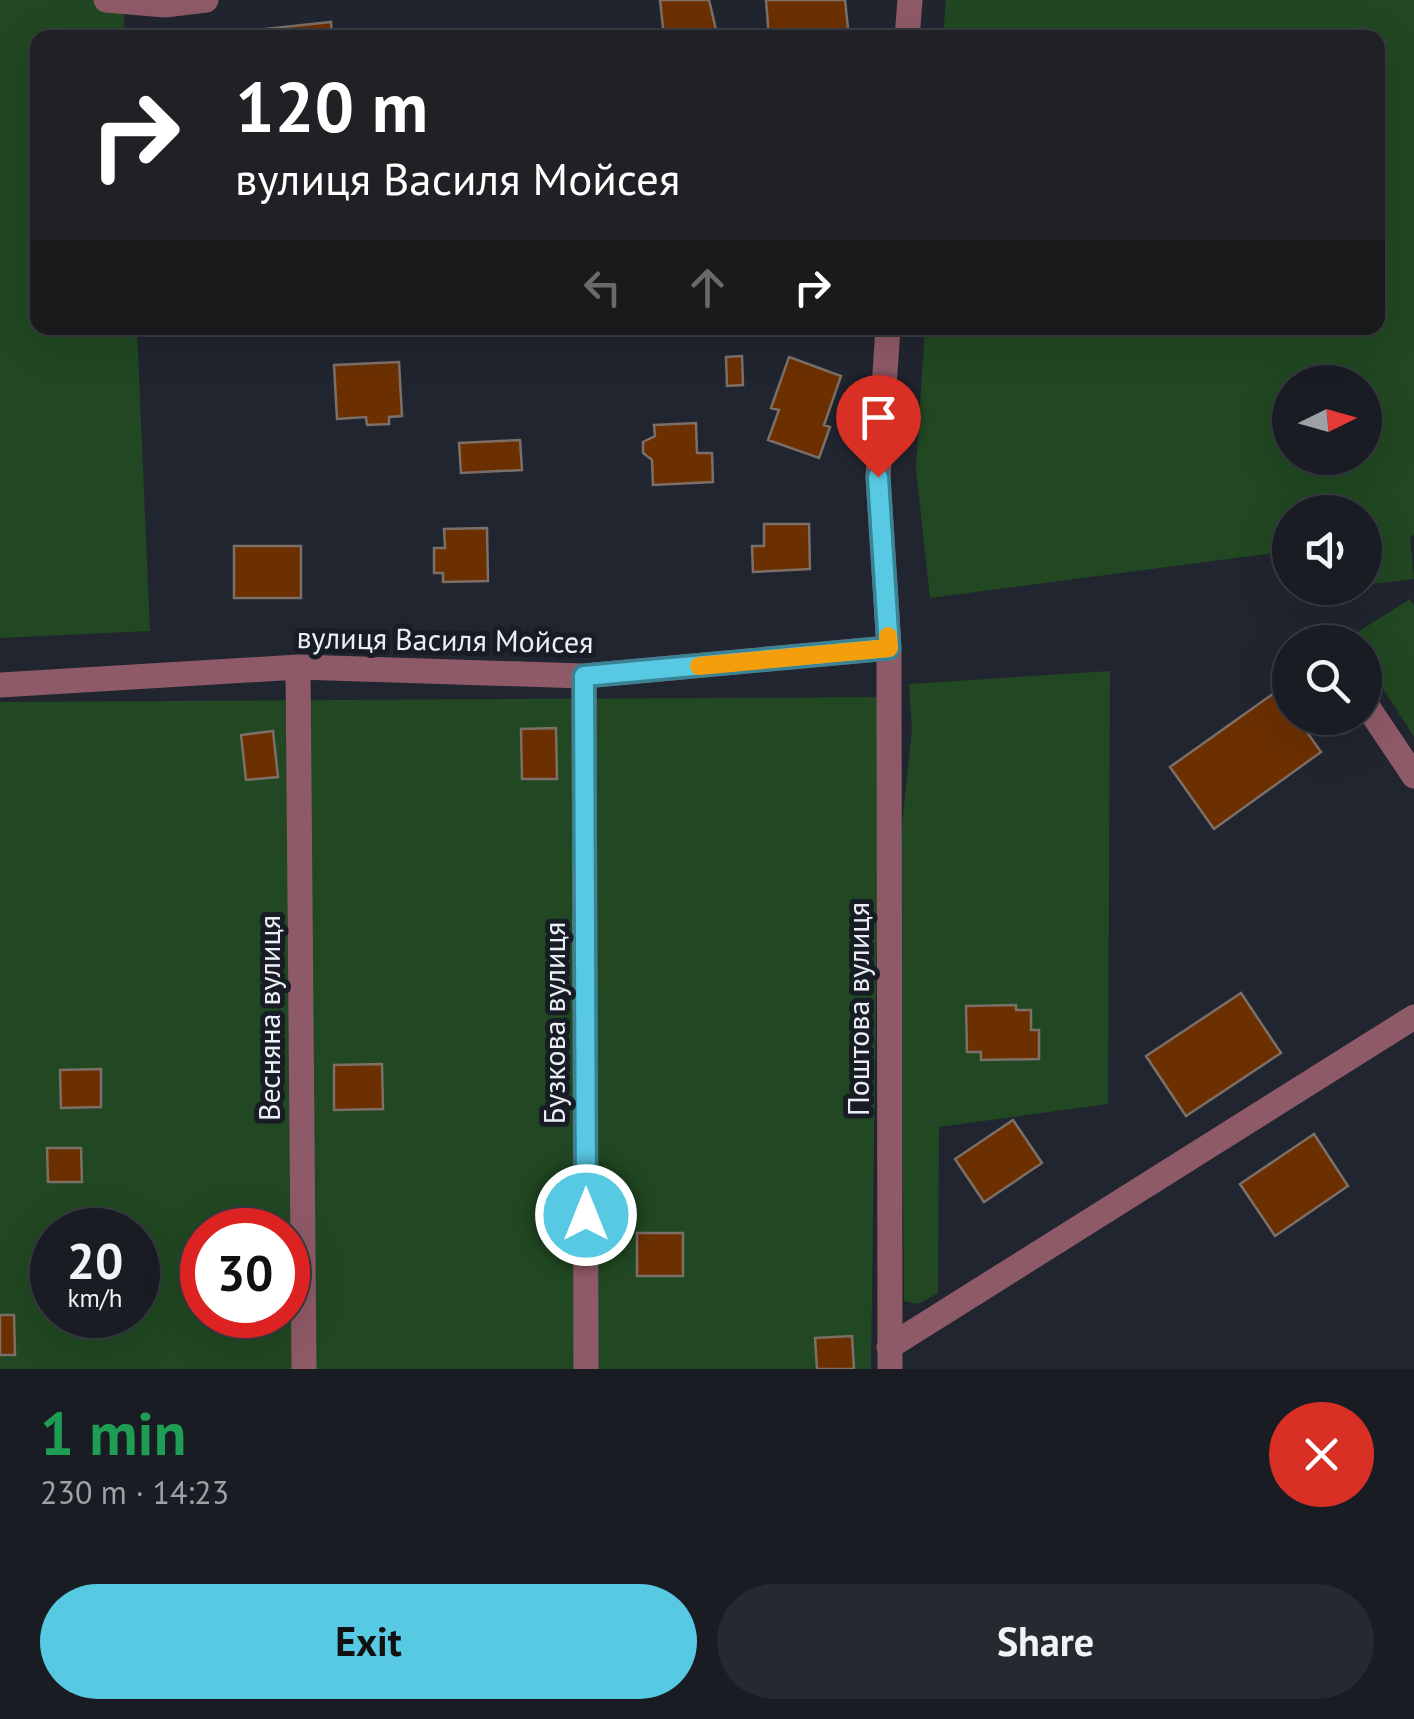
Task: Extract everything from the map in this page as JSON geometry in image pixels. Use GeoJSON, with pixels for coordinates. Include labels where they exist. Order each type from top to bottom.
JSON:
{"type":"FeatureCollection","features":[{"type":"Feature","properties":{"kind":"street"},"geometry":{"type":"LineString","coordinates":[[106,0],[164,5],[206,0]]}},
{"type":"Feature","properties":{"kind":"street"},"geometry":{"type":"LineString","coordinates":[[908,30],[910,0]]}},
{"type":"Feature","properties":{"kind":"street","name":"Поштова вулиця"},"geometry":{"type":"LineString","coordinates":[[888,335],[878,477],[889,648],[889,1358]]}},
{"type":"Feature","properties":{"kind":"street","name":"вулиця Василя Мойсея"},"geometry":{"type":"LineString","coordinates":[[0,685],[298,667],[584,676],[889,648]]}},
{"type":"Feature","properties":{"kind":"street","name":"Весняна вулиця"},"geometry":{"type":"LineString","coordinates":[[298,667],[304,1369]]}},
{"type":"Feature","properties":{"kind":"street","name":"Бузкова вулиця"},"geometry":{"type":"LineString","coordinates":[[584,676],[586,1369]]}},
{"type":"Feature","properties":{"kind":"street"},"geometry":{"type":"LineString","coordinates":[[1382,728],[1414,776]]}},
{"type":"Feature","properties":{"kind":"street"},"geometry":{"type":"LineString","coordinates":[[889,1358],[1414,1016]]}},
{"type":"Feature","properties":{"kind":"green space"},"geometry":{"type":"Polygon","coordinates":[[[0,0],[123,0],[125,30],[30,30],[30,335],[137,335],[150,631],[0,638],[0,0]]]}},
{"type":"Feature","properties":{"kind":"green space"},"geometry":{"type":"Polygon","coordinates":[[[946,0],[1414,0],[1414,535],[1410,537],[1414,579],[1382,583],[1382,495],[1272,495],[1272,553],[930,598],[916,469],[925,335],[1385,335],[1385,30],[944,30],[946,0]]]}},
{"type":"Feature","properties":{"kind":"green space"},"geometry":{"type":"Polygon","coordinates":[[[1410,599],[1414,606],[1414,737],[1382,687],[1382,625],[1369,625],[1410,599]]]}},
{"type":"Feature","properties":{"kind":"green space"},"geometry":{"type":"Polygon","coordinates":[[[1110,671],[1108,1104],[939,1127],[938,1293],[918,1304],[904,1301],[900,844],[912,729],[909,684],[1110,671]]]}},
{"type":"Feature","properties":{"kind":"green space"},"geometry":{"type":"Polygon","coordinates":[[[880,697],[871,1369],[0,1369],[0,702],[880,697]]]}},
{"type":"Feature","properties":{"kind":"building"},"geometry":{"type":"Polygon","coordinates":[[[660,0],[709,0],[716,30],[663,30],[660,0]]]}},
{"type":"Feature","properties":{"kind":"building"},"geometry":{"type":"Polygon","coordinates":[[[766,0],[845,0],[848,30],[768,30],[766,0]]]}},
{"type":"Feature","properties":{"kind":"building"},"geometry":{"type":"Polygon","coordinates":[[[331,22],[332,30],[257,30],[331,22]]]}},
{"type":"Feature","properties":{"kind":"building"},"geometry":{"type":"Polygon","coordinates":[[[742,356],[743,385],[727,386],[726,357],[742,356]]]}},
{"type":"Feature","properties":{"kind":"building"},"geometry":{"type":"Polygon","coordinates":[[[789,357],[841,376],[824,425],[830,427],[819,458],[768,440],[779,410],[771,408],[789,357]]]}},
{"type":"Feature","properties":{"kind":"building"},"geometry":{"type":"Polygon","coordinates":[[[399,362],[402,416],[389,417],[389,424],[367,425],[366,417],[337,419],[334,365],[399,362]]]}},
{"type":"Feature","properties":{"kind":"building"},"geometry":{"type":"Polygon","coordinates":[[[696,423],[697,453],[712,453],[713,482],[653,485],[652,460],[643,453],[643,442],[655,436],[654,425],[696,423]]]}},
{"type":"Feature","properties":{"kind":"building"},"geometry":{"type":"Polygon","coordinates":[[[520,440],[522,470],[461,473],[459,443],[520,440]]]}},
{"type":"Feature","properties":{"kind":"building"},"geometry":{"type":"Polygon","coordinates":[[[764,524],[809,524],[810,569],[753,572],[752,546],[764,546],[764,524]]]}},
{"type":"Feature","properties":{"kind":"building"},"geometry":{"type":"Polygon","coordinates":[[[487,528],[488,581],[443,582],[443,573],[434,573],[434,548],[445,548],[444,529],[487,528]]]}},
{"type":"Feature","properties":{"kind":"building"},"geometry":{"type":"Polygon","coordinates":[[[234,546],[301,546],[301,598],[234,598],[234,546]]]}},
{"type":"Feature","properties":{"kind":"building"},"geometry":{"type":"Polygon","coordinates":[[[1272,695],[1272,735],[1309,735],[1321,752],[1214,829],[1170,767],[1272,695]]]}},
{"type":"Feature","properties":{"kind":"building"},"geometry":{"type":"Polygon","coordinates":[[[556,728],[557,779],[522,779],[521,729],[556,728]]]}},
{"type":"Feature","properties":{"kind":"building"},"geometry":{"type":"Polygon","coordinates":[[[273,731],[278,777],[246,780],[241,735],[273,731]]]}},
{"type":"Feature","properties":{"kind":"building"},"geometry":{"type":"Polygon","coordinates":[[[1241,993],[1281,1053],[1186,1116],[1146,1056],[1241,993]]]}},
{"type":"Feature","properties":{"kind":"building"},"geometry":{"type":"Polygon","coordinates":[[[1016,1005],[1016,1010],[1031,1010],[1031,1030],[1039,1030],[1039,1059],[981,1060],[981,1052],[967,1052],[966,1006],[1016,1005]]]}},
{"type":"Feature","properties":{"kind":"building"},"geometry":{"type":"Polygon","coordinates":[[[382,1064],[383,1109],[334,1110],[334,1065],[382,1064]]]}},
{"type":"Feature","properties":{"kind":"building"},"geometry":{"type":"Polygon","coordinates":[[[101,1069],[101,1107],[61,1108],[60,1070],[101,1069]]]}},
{"type":"Feature","properties":{"kind":"building"},"geometry":{"type":"Polygon","coordinates":[[[1013,1120],[1042,1163],[984,1202],[955,1159],[1013,1120]]]}},
{"type":"Feature","properties":{"kind":"building"},"geometry":{"type":"Polygon","coordinates":[[[1314,1134],[1348,1186],[1275,1236],[1240,1184],[1314,1134]]]}},
{"type":"Feature","properties":{"kind":"building"},"geometry":{"type":"Polygon","coordinates":[[[47,1148],[81,1148],[82,1182],[48,1182],[47,1148]]]}},
{"type":"Feature","properties":{"kind":"building"},"geometry":{"type":"Polygon","coordinates":[[[637,1233],[683,1233],[683,1276],[637,1276],[637,1233]]]}},
{"type":"Feature","properties":{"kind":"building"},"geometry":{"type":"Polygon","coordinates":[[[0,1315],[14,1315],[15,1355],[0,1355],[0,1315]]]}},
{"type":"Feature","properties":{"kind":"building"},"geometry":{"type":"Polygon","coordinates":[[[852,1336],[854,1369],[817,1369],[815,1338],[852,1336]]]}},
{"type":"Feature","properties":{"kind":"slow traffic"},"geometry":{"type":"LineString","coordinates":[[699,666],[889,648],[888,636]]}},
{"type":"Feature","properties":{"kind":"route"},"geometry":{"type":"LineString","coordinates":[[586,1215],[584,676],[889,648],[878,477]]}}]}
